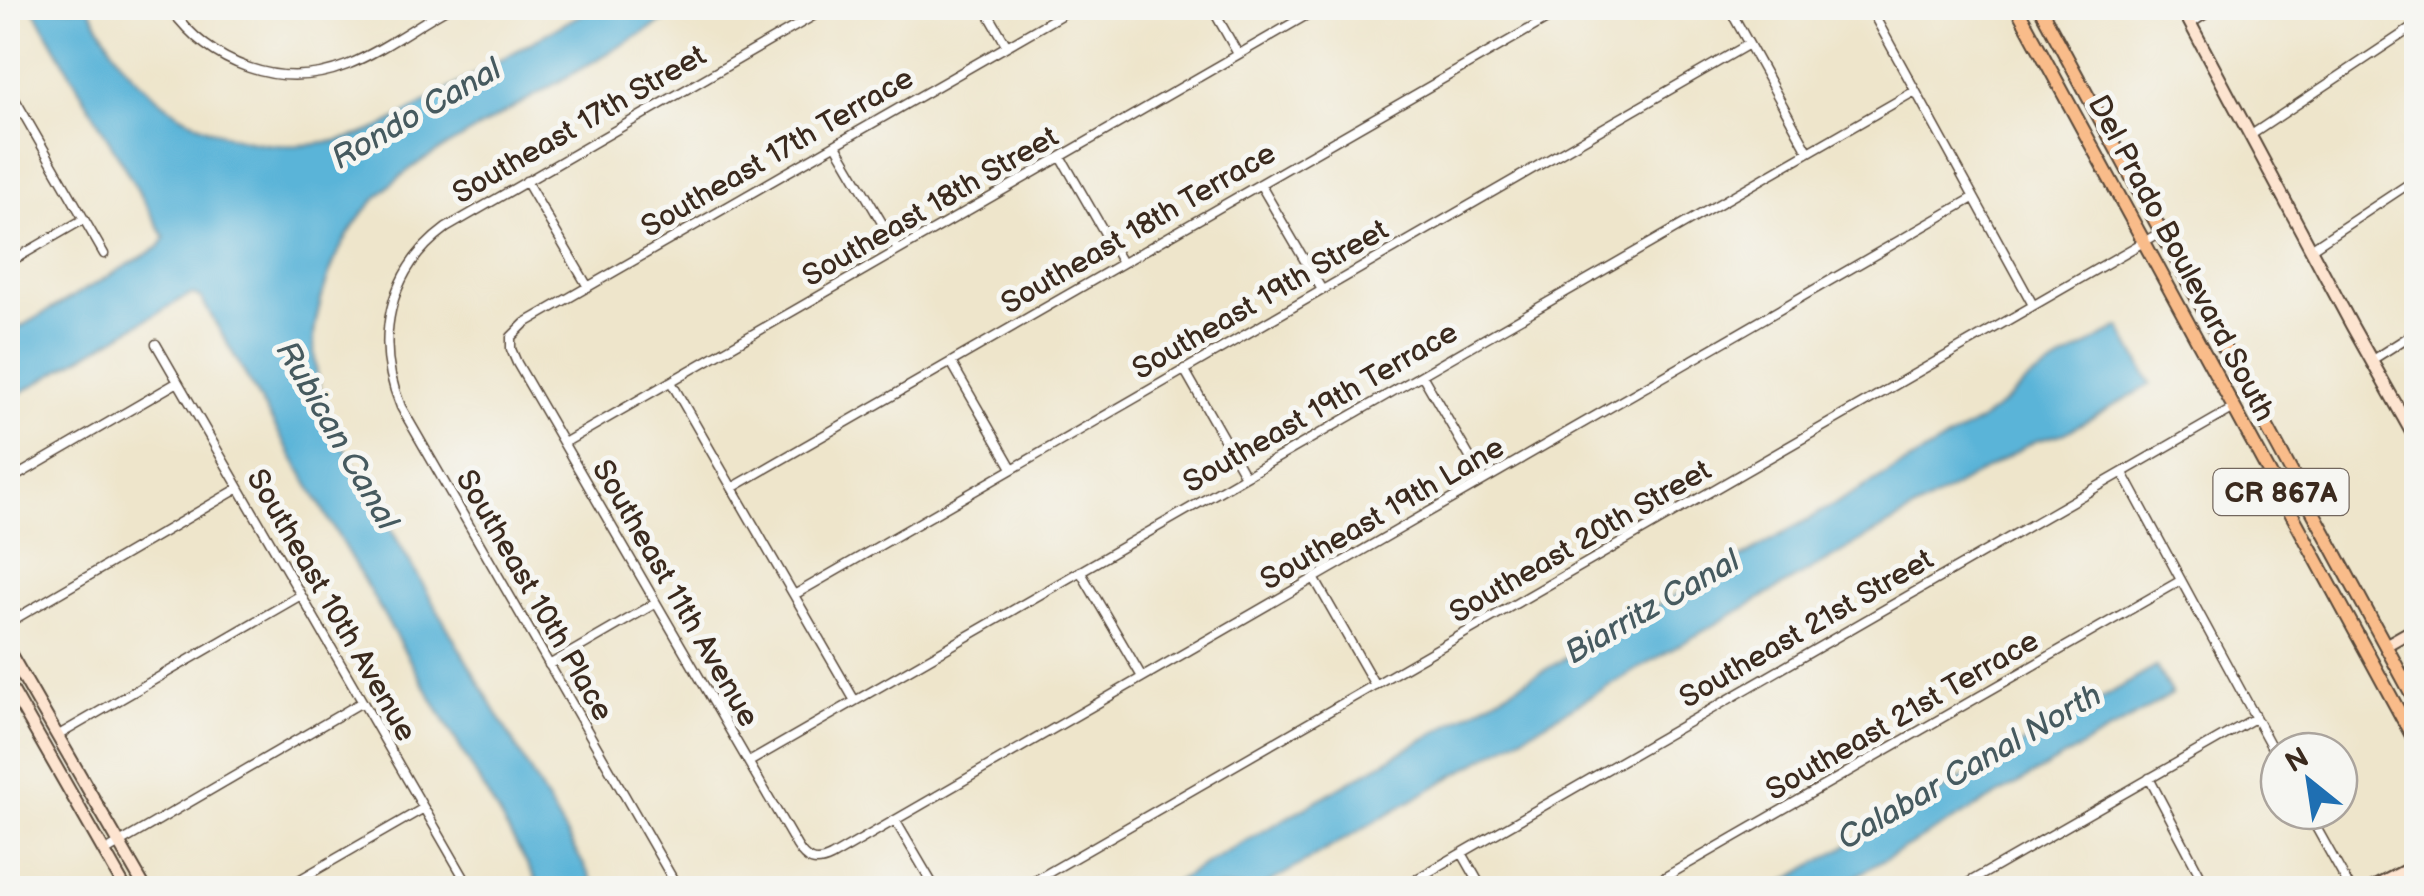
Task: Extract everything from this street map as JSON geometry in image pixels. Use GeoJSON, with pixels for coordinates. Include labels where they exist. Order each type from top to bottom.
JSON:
{"type":"FeatureCollection","features":[{"type":"Feature","properties":{"kind":"main road","name":"Del Prado Boulevard South"},"geometry":{"type":"LineString","coordinates":[[2017,8],[2416,744]]}},
{"type":"Feature","properties":{"kind":"main road","name":"Del Prado Boulevard South"},"geometry":{"type":"LineString","coordinates":[[2040,8],[2416,702]]}},
{"type":"Feature","properties":{"kind":"main road"},"geometry":{"type":"LineString","coordinates":[[2234,408],[2252,418],[2279,464],[2299,485]]}},
{"type":"Feature","properties":{"kind":"main road"},"geometry":{"type":"LineString","coordinates":[[2323,570],[2345,594],[2366,632],[2386,645]]}},
{"type":"Feature","properties":{"kind":"street"},"geometry":{"type":"LineString","coordinates":[[170,8],[194,38],[235,64],[264,73],[300,76],[354,62],[448,8]]}},
{"type":"Feature","properties":{"kind":"street"},"geometry":{"type":"LineString","coordinates":[[423,8],[429,18]]}},
{"type":"Feature","properties":{"kind":"street","name":"Southeast 17th Street"},"geometry":{"type":"LineString","coordinates":[[390,314],[415,258],[453,223],[827,8]]}},
{"type":"Feature","properties":{"kind":"street"},"geometry":{"type":"LineString","coordinates":[[985,8],[1007,46]]}},
{"type":"Feature","properties":{"kind":"street","name":"Southeast 17th Terrace"},"geometry":{"type":"LineString","coordinates":[[510,342],[520,326],[1074,8]]}},
{"type":"Feature","properties":{"kind":"street"},"geometry":{"type":"LineString","coordinates":[[1212,8],[1238,54]]}},
{"type":"Feature","properties":{"kind":"street","name":"Southeast 18th Street"},"geometry":{"type":"LineString","coordinates":[[564,443],[1319,8]]}},
{"type":"Feature","properties":{"kind":"street","name":"Southeast 18th Terrace"},"geometry":{"type":"LineString","coordinates":[[732,488],[1566,8]]}},
{"type":"Feature","properties":{"kind":"street"},"geometry":{"type":"LineString","coordinates":[[1729,8],[1808,151]]}},
{"type":"Feature","properties":{"kind":"street"},"geometry":{"type":"LineString","coordinates":[[1870,8],[2033,305]]}},
{"type":"Feature","properties":{"kind":"street"},"geometry":{"type":"LineString","coordinates":[[2182,8],[2416,440]]}},
{"type":"Feature","properties":{"kind":"street"},"geometry":{"type":"LineString","coordinates":[[2190,24],[2215,8]]}},
{"type":"Feature","properties":{"kind":"street"},"geometry":{"type":"LineString","coordinates":[[2251,135],[2416,25]]}},
{"type":"Feature","properties":{"kind":"street","name":"Southeast 19th Street"},"geometry":{"type":"LineString","coordinates":[[794,594],[1749,44]]}},
{"type":"Feature","properties":{"kind":"street"},"geometry":{"type":"LineString","coordinates":[[8,86],[104,254]]}},
{"type":"Feature","properties":{"kind":"street","name":"Southeast 19th Terrace"},"geometry":{"type":"LineString","coordinates":[[748,762],[1915,91]]}},
{"type":"Feature","properties":{"kind":"street"},"geometry":{"type":"LineString","coordinates":[[8,120],[22,112]]}},
{"type":"Feature","properties":{"kind":"street"},"geometry":{"type":"LineString","coordinates":[[836,145],[898,250]]}},
{"type":"Feature","properties":{"kind":"street"},"geometry":{"type":"LineString","coordinates":[[1061,156],[1122,262]]}},
{"type":"Feature","properties":{"kind":"street"},"geometry":{"type":"LineString","coordinates":[[2312,248],[2416,179]]}},
{"type":"Feature","properties":{"kind":"street"},"geometry":{"type":"LineString","coordinates":[[526,181],[588,287]]}},
{"type":"Feature","properties":{"kind":"street"},"geometry":{"type":"LineString","coordinates":[[1260,184],[1322,290]]}},
{"type":"Feature","properties":{"kind":"street","name":"Southeast 19th Lane"},"geometry":{"type":"LineString","coordinates":[[812,862],[831,858],[1973,198]]}},
{"type":"Feature","properties":{"kind":"street"},"geometry":{"type":"LineString","coordinates":[[8,263],[84,218]]}},
{"type":"Feature","properties":{"kind":"street","name":"Southeast 20th Street"},"geometry":{"type":"LineString","coordinates":[[1022,888],[2161,232]]}},
{"type":"Feature","properties":{"kind":"street","name":"Southeast 10th Place"},"geometry":{"type":"LineString","coordinates":[[390,314],[388,366],[401,407],[678,888]]}},
{"type":"Feature","properties":{"kind":"street"},"geometry":{"type":"LineString","coordinates":[[2372,360],[2416,332]]}},
{"type":"Feature","properties":{"kind":"street","name":"Southeast 11th Avenue"},"geometry":{"type":"LineString","coordinates":[[510,342],[517,363],[748,762],[800,851],[812,862]]}},
{"type":"Feature","properties":{"kind":"street","name":"Southeast 10th Avenue"},"geometry":{"type":"LineString","coordinates":[[156,344],[470,888]]}},
{"type":"Feature","properties":{"kind":"street"},"geometry":{"type":"LineString","coordinates":[[951,362],[1012,468]]}},
{"type":"Feature","properties":{"kind":"street"},"geometry":{"type":"LineString","coordinates":[[1184,369],[1245,476]]}},
{"type":"Feature","properties":{"kind":"street"},"geometry":{"type":"LineString","coordinates":[[1422,375],[1483,480]]}},
{"type":"Feature","properties":{"kind":"street"},"geometry":{"type":"LineString","coordinates":[[8,481],[178,382]]}},
{"type":"Feature","properties":{"kind":"street"},"geometry":{"type":"LineString","coordinates":[[671,382],[855,701]]}},
{"type":"Feature","properties":{"kind":"street","name":"Southeast 21st Street"},"geometry":{"type":"LineString","coordinates":[[1401,888],[2234,408]]}},
{"type":"Feature","properties":{"kind":"street"},"geometry":{"type":"LineString","coordinates":[[2122,473],[2262,731]]}},
{"type":"Feature","properties":{"kind":"street"},"geometry":{"type":"LineString","coordinates":[[8,623],[239,488]]}},
{"type":"Feature","properties":{"kind":"street"},"geometry":{"type":"LineString","coordinates":[[1080,571],[1142,677]]}},
{"type":"Feature","properties":{"kind":"street"},"geometry":{"type":"LineString","coordinates":[[1314,578],[1375,685]]}},
{"type":"Feature","properties":{"kind":"street","name":"Southeast 21st Terrace"},"geometry":{"type":"LineString","coordinates":[[1646,888],[2180,581]]}},
{"type":"Feature","properties":{"kind":"street"},"geometry":{"type":"LineString","coordinates":[[57,736],[301,595]]}},
{"type":"Feature","properties":{"kind":"street"},"geometry":{"type":"LineString","coordinates":[[549,665],[656,603]]}},
{"type":"Feature","properties":{"kind":"street"},"geometry":{"type":"LineString","coordinates":[[2386,645],[2416,628]]}},
{"type":"Feature","properties":{"kind":"street"},"geometry":{"type":"LineString","coordinates":[[8,650],[144,888]]}},
{"type":"Feature","properties":{"kind":"street"},"geometry":{"type":"LineString","coordinates":[[8,683],[125,888]]}},
{"type":"Feature","properties":{"kind":"street"},"geometry":{"type":"LineString","coordinates":[[104,852],[362,702]]}},
{"type":"Feature","properties":{"kind":"street"},"geometry":{"type":"LineString","coordinates":[[1959,888],[2255,718]]}},
{"type":"Feature","properties":{"kind":"street"},"geometry":{"type":"LineString","coordinates":[[2149,778],[2206,888]]}},
{"type":"Feature","properties":{"kind":"street"},"geometry":{"type":"LineString","coordinates":[[284,888],[424,808]]}},
{"type":"Feature","properties":{"kind":"street"},"geometry":{"type":"LineString","coordinates":[[895,820],[934,888]]}},
{"type":"Feature","properties":{"kind":"street"},"geometry":{"type":"LineString","coordinates":[[2318,831],[2350,888]]}},
{"type":"Feature","properties":{"kind":"street"},"geometry":{"type":"LineString","coordinates":[[1462,853],[1482,888]]}},
{"type":"Feature","properties":{"kind":"street"},"geometry":{"type":"LineString","coordinates":[[2372,888],[2416,865]]}},
{"type":"Feature","properties":{"kind":"water","name":"Rondo Canal"},"geometry":{"type":"Polygon","coordinates":[[[33,8],[89,8],[125,66],[151,93],[180,114],[211,130],[279,145],[349,138],[384,126],[592,8],[686,8],[423,160],[386,189],[358,220],[336,257],[314,333],[321,392],[341,442],[597,888],[541,888],[201,298],[187,296],[8,400],[8,334],[159,247],[165,238],[33,8]]]}},
{"type":"Feature","properties":{"kind":"water"},"geometry":{"type":"Polygon","coordinates":[[[2120,327],[2151,384],[2065,433],[2035,441],[1260,888],[1164,888],[1978,422],[2029,380],[2120,327]]]}},
{"type":"Feature","properties":{"kind":"water"},"geometry":{"type":"Polygon","coordinates":[[[2156,667],[2172,694],[2139,714],[1835,888],[1773,888],[2156,667]]]}},
{"type":"Feature","properties":{"kind":"water label","name":"Rubican Canal"},"geometry":{"type":"Point","coordinates":[338,435]}},
{"type":"Feature","properties":{"kind":"water label","name":"Biarritz Canal"},"geometry":{"type":"Point","coordinates":[1652,606]}},
{"type":"Feature","properties":{"kind":"water label","name":"Calabar Canal North"},"geometry":{"type":"Point","coordinates":[1969,766]}}]}
